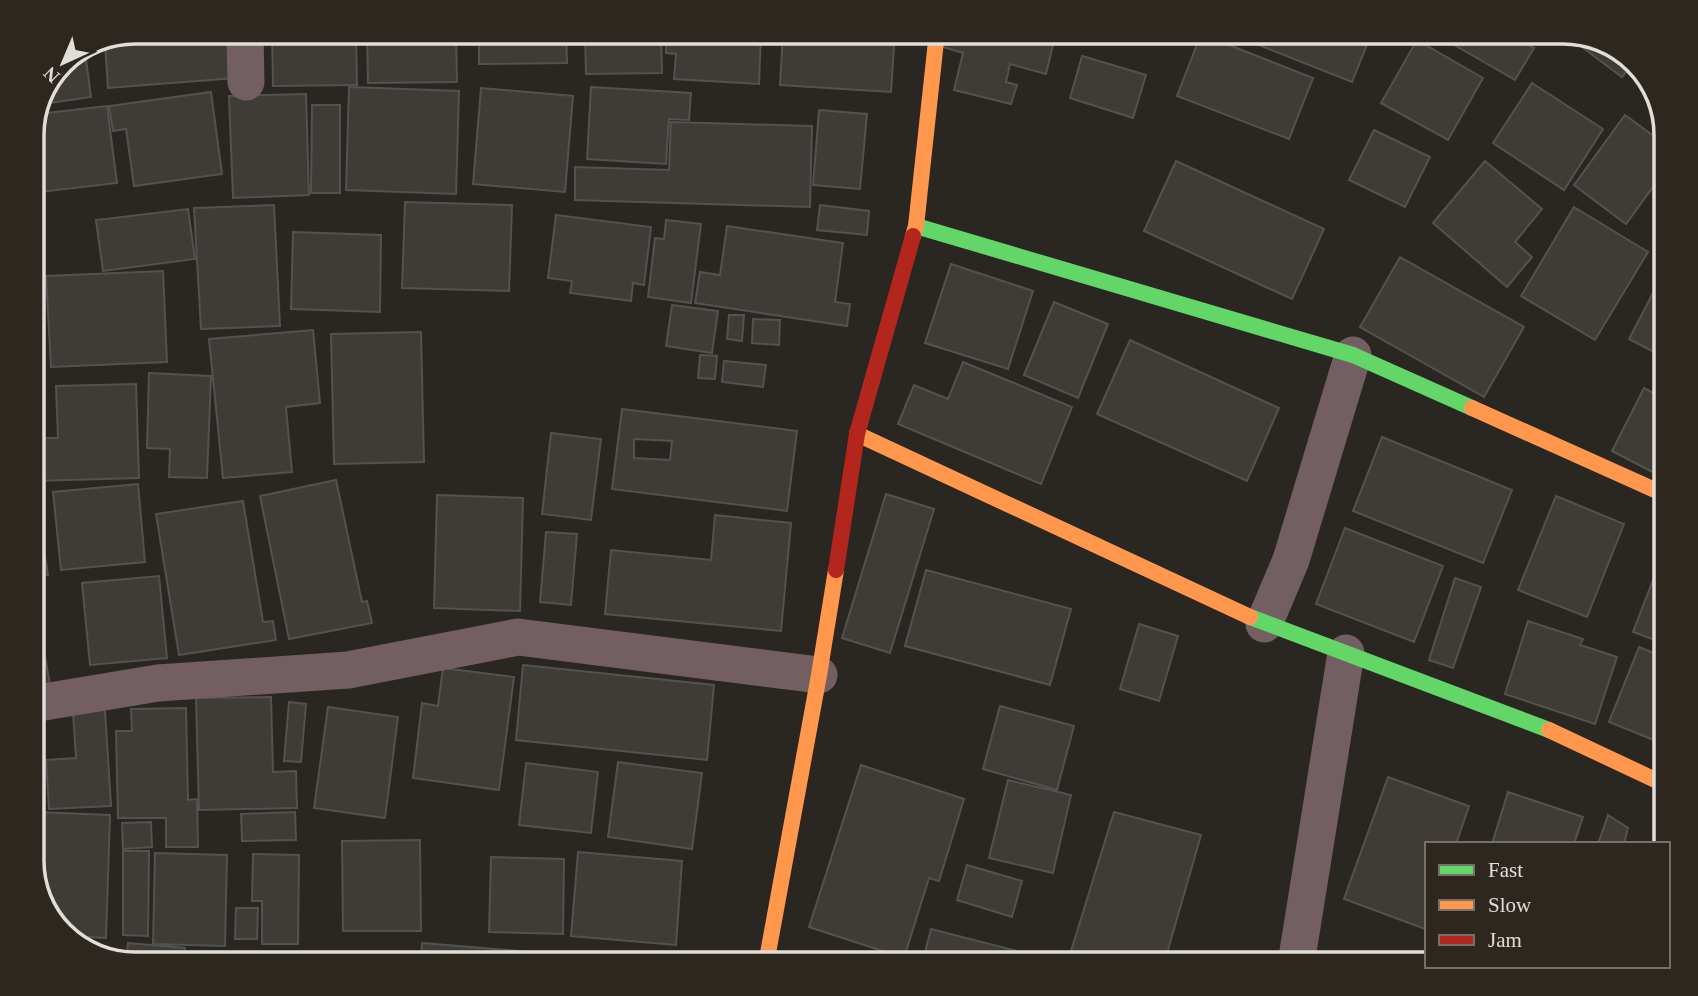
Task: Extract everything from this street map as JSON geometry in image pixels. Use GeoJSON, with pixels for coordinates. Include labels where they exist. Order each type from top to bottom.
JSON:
{"type":"FeatureCollection","features":[{"type":"Feature","properties":{"kind":"street"},"geometry":{"type":"LineString","coordinates":[[245,44],[246,82]]}},
{"type":"Feature","properties":{"kind":"street"},"geometry":{"type":"LineString","coordinates":[[768,952],[819,675],[857,435],[916,226],[936,44]]}},
{"type":"Feature","properties":{"kind":"street"},"geometry":{"type":"LineString","coordinates":[[916,226],[1353,355],[1654,490]]}},
{"type":"Feature","properties":{"kind":"street"},"geometry":{"type":"LineString","coordinates":[[1264,624],[1291,560],[1353,355]]}},
{"type":"Feature","properties":{"kind":"street"},"geometry":{"type":"LineString","coordinates":[[857,435],[1264,624],[1535,724],[1654,779]]}},
{"type":"Feature","properties":{"kind":"street"},"geometry":{"type":"LineString","coordinates":[[44,703],[158,683],[348,670],[518,637],[819,675]]}},
{"type":"Feature","properties":{"kind":"street"},"geometry":{"type":"LineString","coordinates":[[1298,952],[1346,653]]}},
{"type":"Feature","properties":{"kind":"building"},"geometry":{"type":"Polygon","coordinates":[[[135,44],[232,44],[235,78],[108,88],[105,49],[135,44]]]}},
{"type":"Feature","properties":{"kind":"building"},"geometry":{"type":"Polygon","coordinates":[[[272,44],[356,44],[357,85],[273,86],[272,44]]]}},
{"type":"Feature","properties":{"kind":"building"},"geometry":{"type":"Polygon","coordinates":[[[367,44],[456,44],[457,82],[368,83],[367,44]]]}},
{"type":"Feature","properties":{"kind":"building"},"geometry":{"type":"Polygon","coordinates":[[[479,44],[566,44],[567,63],[479,64],[479,44]]]}},
{"type":"Feature","properties":{"kind":"building"},"geometry":{"type":"Polygon","coordinates":[[[585,44],[661,44],[662,73],[586,74],[585,44]]]}},
{"type":"Feature","properties":{"kind":"building"},"geometry":{"type":"Polygon","coordinates":[[[666,44],[761,44],[759,84],[674,79],[676,54],[666,53],[666,44]]]}},
{"type":"Feature","properties":{"kind":"building"},"geometry":{"type":"Polygon","coordinates":[[[782,44],[894,44],[891,92],[780,85],[782,44]]]}},
{"type":"Feature","properties":{"kind":"building"},"geometry":{"type":"Polygon","coordinates":[[[1053,44],[1046,74],[1010,64],[1006,82],[1017,85],[1011,104],[954,90],[963,53],[940,46],[1053,44]]]}},
{"type":"Feature","properties":{"kind":"building"},"geometry":{"type":"Polygon","coordinates":[[[1197,44],[1226,44],[1313,78],[1289,139],[1177,96],[1197,44]]]}},
{"type":"Feature","properties":{"kind":"building"},"geometry":{"type":"Polygon","coordinates":[[[1256,44],[1367,44],[1352,82],[1256,44]]]}},
{"type":"Feature","properties":{"kind":"building"},"geometry":{"type":"Polygon","coordinates":[[[1415,44],[1424,44],[1483,78],[1448,140],[1381,103],[1415,44]]]}},
{"type":"Feature","properties":{"kind":"building"},"geometry":{"type":"Polygon","coordinates":[[[1453,44],[1527,44],[1534,48],[1515,80],[1453,44]]]}},
{"type":"Feature","properties":{"kind":"building"},"geometry":{"type":"Polygon","coordinates":[[[1581,46],[1598,51],[1619,63],[1628,70],[1622,77],[1581,46]]]}},
{"type":"Feature","properties":{"kind":"building"},"geometry":{"type":"Polygon","coordinates":[[[1082,56],[1146,75],[1133,118],[1070,98],[1082,56]]]}},
{"type":"Feature","properties":{"kind":"building"},"geometry":{"type":"Polygon","coordinates":[[[86,58],[91,97],[50,103],[63,79],[86,58]]]}},
{"type":"Feature","properties":{"kind":"building"},"geometry":{"type":"Polygon","coordinates":[[[1532,83],[1603,129],[1564,190],[1493,143],[1532,83]]]}},
{"type":"Feature","properties":{"kind":"building"},"geometry":{"type":"Polygon","coordinates":[[[349,87],[459,91],[456,194],[346,190],[349,87]]]}},
{"type":"Feature","properties":{"kind":"building"},"geometry":{"type":"Polygon","coordinates":[[[591,87],[691,93],[689,120],[669,119],[666,164],[587,159],[591,87]]]}},
{"type":"Feature","properties":{"kind":"building"},"geometry":{"type":"Polygon","coordinates":[[[481,88],[573,96],[565,192],[473,184],[481,88]]]}},
{"type":"Feature","properties":{"kind":"building"},"geometry":{"type":"Polygon","coordinates":[[[211,92],[222,174],[134,186],[126,129],[113,131],[109,106],[211,92]]]}},
{"type":"Feature","properties":{"kind":"building"},"geometry":{"type":"Polygon","coordinates":[[[306,94],[309,195],[233,198],[229,96],[306,94]]]}},
{"type":"Feature","properties":{"kind":"building"},"geometry":{"type":"Polygon","coordinates":[[[312,105],[340,105],[340,193],[311,193],[312,105]]]}},
{"type":"Feature","properties":{"kind":"building"},"geometry":{"type":"Polygon","coordinates":[[[107,106],[117,183],[44,192],[44,129],[47,113],[107,106]]]}},
{"type":"Feature","properties":{"kind":"building"},"geometry":{"type":"Polygon","coordinates":[[[819,110],[867,114],[860,189],[813,185],[819,110]]]}},
{"type":"Feature","properties":{"kind":"building"},"geometry":{"type":"Polygon","coordinates":[[[1625,115],[1654,136],[1654,186],[1626,224],[1574,185],[1625,115]]]}},
{"type":"Feature","properties":{"kind":"building"},"geometry":{"type":"Polygon","coordinates":[[[671,122],[812,126],[810,207],[575,200],[575,167],[669,170],[671,122]]]}},
{"type":"Feature","properties":{"kind":"building"},"geometry":{"type":"Polygon","coordinates":[[[1374,130],[1430,157],[1405,207],[1349,180],[1374,130]]]}},
{"type":"Feature","properties":{"kind":"building"},"geometry":{"type":"Polygon","coordinates":[[[1176,161],[1324,229],[1292,299],[1144,231],[1176,161]]]}},
{"type":"Feature","properties":{"kind":"building"},"geometry":{"type":"Polygon","coordinates":[[[1485,161],[1542,209],[1515,242],[1532,257],[1507,287],[1433,223],[1485,161]]]}},
{"type":"Feature","properties":{"kind":"building"},"geometry":{"type":"Polygon","coordinates":[[[405,202],[512,205],[509,291],[402,288],[405,202]]]}},
{"type":"Feature","properties":{"kind":"building"},"geometry":{"type":"Polygon","coordinates":[[[274,205],[280,326],[201,329],[194,208],[274,205]]]}},
{"type":"Feature","properties":{"kind":"building"},"geometry":{"type":"Polygon","coordinates":[[[820,205],[869,211],[867,235],[817,230],[820,205]]]}},
{"type":"Feature","properties":{"kind":"building"},"geometry":{"type":"Polygon","coordinates":[[[1574,207],[1648,252],[1595,340],[1521,296],[1574,207]]]}},
{"type":"Feature","properties":{"kind":"building"},"geometry":{"type":"Polygon","coordinates":[[[188,209],[195,259],[103,271],[96,220],[188,209]]]}},
{"type":"Feature","properties":{"kind":"building"},"geometry":{"type":"Polygon","coordinates":[[[556,215],[651,227],[644,285],[633,283],[631,301],[570,293],[572,281],[548,278],[556,215]]]}},
{"type":"Feature","properties":{"kind":"building"},"geometry":{"type":"Polygon","coordinates":[[[666,220],[701,224],[691,303],[648,297],[655,238],[664,239],[666,220]]]}},
{"type":"Feature","properties":{"kind":"building"},"geometry":{"type":"Polygon","coordinates":[[[727,226],[843,243],[835,302],[850,304],[847,326],[695,303],[700,272],[720,275],[727,226]]]}},
{"type":"Feature","properties":{"kind":"building"},"geometry":{"type":"Polygon","coordinates":[[[293,232],[381,235],[380,312],[291,309],[293,232]]]}},
{"type":"Feature","properties":{"kind":"building"},"geometry":{"type":"Polygon","coordinates":[[[1400,257],[1524,327],[1484,397],[1360,327],[1400,257]]]}},
{"type":"Feature","properties":{"kind":"building"},"geometry":{"type":"Polygon","coordinates":[[[951,264],[1033,291],[1008,369],[925,343],[951,264]]]}},
{"type":"Feature","properties":{"kind":"building"},"geometry":{"type":"Polygon","coordinates":[[[163,271],[167,362],[51,367],[46,276],[163,271]]]}},
{"type":"Feature","properties":{"kind":"building"},"geometry":{"type":"Polygon","coordinates":[[[1654,291],[1654,352],[1629,339],[1654,291]]]}},
{"type":"Feature","properties":{"kind":"building"},"geometry":{"type":"Polygon","coordinates":[[[1054,302],[1108,324],[1078,398],[1024,375],[1054,302]]]}},
{"type":"Feature","properties":{"kind":"building"},"geometry":{"type":"Polygon","coordinates":[[[672,305],[718,311],[712,353],[666,346],[672,305]]]}},
{"type":"Feature","properties":{"kind":"building"},"geometry":{"type":"Polygon","coordinates":[[[729,315],[744,315],[742,341],[727,339],[729,315]]]}},
{"type":"Feature","properties":{"kind":"building"},"geometry":{"type":"Polygon","coordinates":[[[753,319],[780,320],[779,345],[752,343],[753,319]]]}},
{"type":"Feature","properties":{"kind":"building"},"geometry":{"type":"Polygon","coordinates":[[[313,330],[320,403],[286,407],[292,472],[223,478],[209,339],[313,330]]]}},
{"type":"Feature","properties":{"kind":"building"},"geometry":{"type":"Polygon","coordinates":[[[421,332],[424,462],[334,464],[331,334],[421,332]]]}},
{"type":"Feature","properties":{"kind":"building"},"geometry":{"type":"Polygon","coordinates":[[[1130,340],[1279,408],[1247,481],[1097,414],[1130,340]]]}},
{"type":"Feature","properties":{"kind":"building"},"geometry":{"type":"Polygon","coordinates":[[[700,355],[717,356],[715,379],[698,378],[700,355]]]}},
{"type":"Feature","properties":{"kind":"building"},"geometry":{"type":"Polygon","coordinates":[[[724,361],[766,365],[763,387],[722,382],[724,361]]]}},
{"type":"Feature","properties":{"kind":"building"},"geometry":{"type":"Polygon","coordinates":[[[963,362],[1072,407],[1041,484],[898,424],[914,385],[948,399],[963,362]]]}},
{"type":"Feature","properties":{"kind":"building"},"geometry":{"type":"Polygon","coordinates":[[[149,373],[211,376],[207,478],[169,477],[170,449],[147,448],[149,373]]]}},
{"type":"Feature","properties":{"kind":"building"},"geometry":{"type":"Polygon","coordinates":[[[136,384],[139,478],[44,481],[44,438],[58,438],[56,386],[136,384]]]}},
{"type":"Feature","properties":{"kind":"building"},"geometry":{"type":"Polygon","coordinates":[[[1644,388],[1654,393],[1654,473],[1612,451],[1644,388]]]}},
{"type":"Feature","properties":{"kind":"building"},"geometry":{"type":"Polygon","coordinates":[[[622,409],[797,431],[787,511],[612,489],[622,409]],[[634,439],[634,458],[670,460],[672,441],[634,439]]]}},
{"type":"Feature","properties":{"kind":"building"},"geometry":{"type":"Polygon","coordinates":[[[551,433],[601,439],[591,520],[542,514],[551,433]]]}},
{"type":"Feature","properties":{"kind":"building"},"geometry":{"type":"Polygon","coordinates":[[[1382,437],[1512,490],[1483,563],[1353,511],[1382,437]]]}},
{"type":"Feature","properties":{"kind":"building"},"geometry":{"type":"Polygon","coordinates":[[[336,480],[362,602],[367,601],[372,623],[289,639],[260,496],[336,480]]]}},
{"type":"Feature","properties":{"kind":"building"},"geometry":{"type":"Polygon","coordinates":[[[138,484],[145,562],[61,570],[53,492],[138,484]]]}},
{"type":"Feature","properties":{"kind":"building"},"geometry":{"type":"Polygon","coordinates":[[[886,494],[934,509],[890,653],[842,638],[886,494]]]}},
{"type":"Feature","properties":{"kind":"building"},"geometry":{"type":"Polygon","coordinates":[[[437,495],[523,498],[520,611],[434,608],[437,495]]]}},
{"type":"Feature","properties":{"kind":"building"},"geometry":{"type":"Polygon","coordinates":[[[1556,496],[1624,524],[1587,617],[1518,590],[1556,496]]]}},
{"type":"Feature","properties":{"kind":"building"},"geometry":{"type":"Polygon","coordinates":[[[243,501],[263,622],[273,621],[276,640],[179,655],[156,514],[243,501]]]}},
{"type":"Feature","properties":{"kind":"building"},"geometry":{"type":"Polygon","coordinates":[[[715,515],[791,523],[781,631],[605,614],[611,550],[711,560],[715,515]]]}},
{"type":"Feature","properties":{"kind":"building"},"geometry":{"type":"Polygon","coordinates":[[[1345,528],[1443,566],[1414,642],[1316,604],[1345,528]]]}},
{"type":"Feature","properties":{"kind":"building"},"geometry":{"type":"Polygon","coordinates":[[[546,532],[577,534],[571,605],[540,602],[546,532]]]}},
{"type":"Feature","properties":{"kind":"building"},"geometry":{"type":"Polygon","coordinates":[[[44,549],[48,575],[44,576],[44,549]]]}},
{"type":"Feature","properties":{"kind":"building"},"geometry":{"type":"Polygon","coordinates":[[[926,570],[1071,609],[1050,685],[905,646],[926,570]]]}},
{"type":"Feature","properties":{"kind":"building"},"geometry":{"type":"Polygon","coordinates":[[[159,576],[167,658],[90,665],[82,583],[159,576]]]}},
{"type":"Feature","properties":{"kind":"building"},"geometry":{"type":"Polygon","coordinates":[[[1654,577],[1654,640],[1633,632],[1654,577]]]}},
{"type":"Feature","properties":{"kind":"building"},"geometry":{"type":"Polygon","coordinates":[[[1455,578],[1481,587],[1453,668],[1429,660],[1455,578]]]}},
{"type":"Feature","properties":{"kind":"building"},"geometry":{"type":"Polygon","coordinates":[[[1528,621],[1583,639],[1580,645],[1617,657],[1595,724],[1505,694],[1528,621]]]}},
{"type":"Feature","properties":{"kind":"building"},"geometry":{"type":"Polygon","coordinates":[[[1139,624],[1178,636],[1159,701],[1120,689],[1139,624]]]}},
{"type":"Feature","properties":{"kind":"building"},"geometry":{"type":"Polygon","coordinates":[[[1639,647],[1654,653],[1654,740],[1609,722],[1639,647]]]}},
{"type":"Feature","properties":{"kind":"building"},"geometry":{"type":"Polygon","coordinates":[[[44,651],[51,690],[44,691],[44,651]]]}},
{"type":"Feature","properties":{"kind":"building"},"geometry":{"type":"Polygon","coordinates":[[[523,665],[714,685],[707,760],[516,740],[523,665]]]}},
{"type":"Feature","properties":{"kind":"building"},"geometry":{"type":"Polygon","coordinates":[[[443,668],[514,677],[499,790],[413,778],[422,703],[438,706],[443,668]]]}},
{"type":"Feature","properties":{"kind":"building"},"geometry":{"type":"Polygon","coordinates":[[[271,697],[273,772],[296,771],[297,808],[199,810],[196,698],[271,697]]]}},
{"type":"Feature","properties":{"kind":"building"},"geometry":{"type":"Polygon","coordinates":[[[289,702],[306,704],[301,762],[284,761],[289,702]]]}},
{"type":"Feature","properties":{"kind":"building"},"geometry":{"type":"Polygon","coordinates":[[[1000,706],[1074,726],[1057,790],[983,769],[1000,706]]]}},
{"type":"Feature","properties":{"kind":"building"},"geometry":{"type":"Polygon","coordinates":[[[328,707],[398,717],[385,818],[314,808],[328,707]]]}},
{"type":"Feature","properties":{"kind":"building"},"geometry":{"type":"Polygon","coordinates":[[[186,708],[188,800],[197,799],[198,847],[166,847],[166,818],[118,818],[116,731],[132,731],[131,709],[186,708]]]}},
{"type":"Feature","properties":{"kind":"building"},"geometry":{"type":"Polygon","coordinates":[[[105,710],[111,806],[49,809],[46,760],[76,758],[73,712],[105,710]]]}},
{"type":"Feature","properties":{"kind":"building"},"geometry":{"type":"Polygon","coordinates":[[[618,762],[702,773],[692,849],[608,837],[618,762]]]}},
{"type":"Feature","properties":{"kind":"building"},"geometry":{"type":"Polygon","coordinates":[[[526,763],[598,772],[591,833],[519,825],[526,763]]]}},
{"type":"Feature","properties":{"kind":"building"},"geometry":{"type":"Polygon","coordinates":[[[861,765],[964,799],[939,881],[929,878],[906,952],[886,952],[809,927],[861,765]]]}},
{"type":"Feature","properties":{"kind":"building"},"geometry":{"type":"Polygon","coordinates":[[[1388,777],[1469,806],[1457,842],[1425,842],[1425,929],[1344,899],[1388,777]]]}},
{"type":"Feature","properties":{"kind":"building"},"geometry":{"type":"Polygon","coordinates":[[[1008,780],[1071,795],[1053,873],[989,858],[1008,780]]]}},
{"type":"Feature","properties":{"kind":"building"},"geometry":{"type":"Polygon","coordinates":[[[1508,792],[1583,817],[1575,842],[1493,842],[1508,792]]]}},
{"type":"Feature","properties":{"kind":"building"},"geometry":{"type":"Polygon","coordinates":[[[44,812],[110,815],[106,938],[85,937],[66,921],[53,902],[45,879],[44,812]]]}},
{"type":"Feature","properties":{"kind":"building"},"geometry":{"type":"Polygon","coordinates":[[[295,812],[296,840],[242,841],[241,814],[295,812]]]}},
{"type":"Feature","properties":{"kind":"building"},"geometry":{"type":"Polygon","coordinates":[[[1114,812],[1201,835],[1167,952],[1071,952],[1114,812]]]}},
{"type":"Feature","properties":{"kind":"building"},"geometry":{"type":"Polygon","coordinates":[[[1608,815],[1628,828],[1624,842],[1599,842],[1608,815]]]}},
{"type":"Feature","properties":{"kind":"building"},"geometry":{"type":"Polygon","coordinates":[[[151,822],[152,847],[123,849],[122,823],[151,822]]]}},
{"type":"Feature","properties":{"kind":"building"},"geometry":{"type":"Polygon","coordinates":[[[420,840],[421,931],[343,931],[342,841],[420,840]]]}},
{"type":"Feature","properties":{"kind":"building"},"geometry":{"type":"Polygon","coordinates":[[[123,851],[149,851],[148,936],[123,935],[123,851]]]}},
{"type":"Feature","properties":{"kind":"building"},"geometry":{"type":"Polygon","coordinates":[[[578,852],[682,861],[676,945],[571,936],[578,852]]]}},
{"type":"Feature","properties":{"kind":"building"},"geometry":{"type":"Polygon","coordinates":[[[155,853],[227,855],[225,946],[153,944],[155,853]]]}},
{"type":"Feature","properties":{"kind":"building"},"geometry":{"type":"Polygon","coordinates":[[[253,854],[299,855],[298,944],[262,944],[262,901],[252,901],[253,854]]]}},
{"type":"Feature","properties":{"kind":"building"},"geometry":{"type":"Polygon","coordinates":[[[491,857],[564,859],[563,934],[489,932],[491,857]]]}},
{"type":"Feature","properties":{"kind":"building"},"geometry":{"type":"Polygon","coordinates":[[[967,865],[1022,881],[1012,917],[957,900],[967,865]]]}},
{"type":"Feature","properties":{"kind":"building"},"geometry":{"type":"Polygon","coordinates":[[[236,908],[258,908],[257,939],[235,939],[236,908]]]}},
{"type":"Feature","properties":{"kind":"building"},"geometry":{"type":"Polygon","coordinates":[[[931,929],[1021,952],[925,952],[931,929]]]}},
{"type":"Feature","properties":{"kind":"building"},"geometry":{"type":"Polygon","coordinates":[[[128,943],[185,948],[185,952],[127,951],[128,943]]]}},
{"type":"Feature","properties":{"kind":"building"},"geometry":{"type":"Polygon","coordinates":[[[422,943],[532,952],[422,952],[422,943]]]}},
{"type":"Feature","properties":{"kind":"traffic: fast"},"geometry":{"type":"LineString","coordinates":[[916,226],[1353,355],[1472,408]]}},
{"type":"Feature","properties":{"kind":"traffic: fast"},"geometry":{"type":"LineString","coordinates":[[1250,617],[1549,730]]}},
{"type":"Feature","properties":{"kind":"traffic: slow"},"geometry":{"type":"LineString","coordinates":[[913,236],[936,44]]}},
{"type":"Feature","properties":{"kind":"traffic: slow"},"geometry":{"type":"LineString","coordinates":[[1472,408],[1654,490]]}},
{"type":"Feature","properties":{"kind":"traffic: slow"},"geometry":{"type":"LineString","coordinates":[[857,434],[1250,617]]}},
{"type":"Feature","properties":{"kind":"traffic: slow"},"geometry":{"type":"LineString","coordinates":[[768,952],[836,570]]}},
{"type":"Feature","properties":{"kind":"traffic: slow"},"geometry":{"type":"LineString","coordinates":[[1549,730],[1654,779]]}},
{"type":"Feature","properties":{"kind":"traffic: jam"},"geometry":{"type":"LineString","coordinates":[[836,570],[857,434],[913,236]]}}]}
